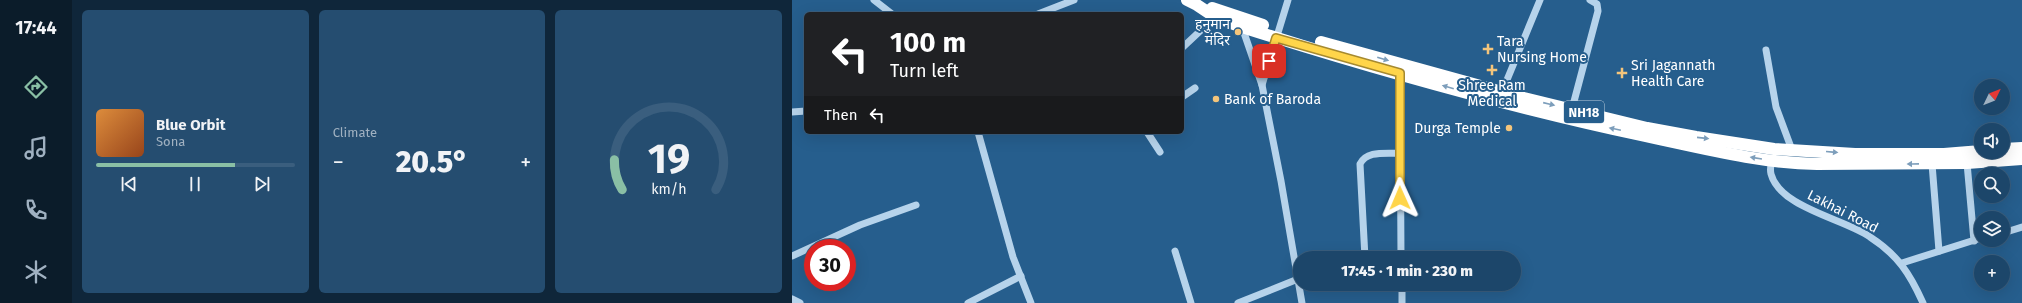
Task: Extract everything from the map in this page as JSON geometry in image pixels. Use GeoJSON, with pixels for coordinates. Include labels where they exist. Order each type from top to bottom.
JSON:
{"type":"FeatureCollection","features":[{"type":"Feature","properties":{"kind":"highway","name":"NH18"},"geometry":{"type":"LineString","coordinates":[[1192,2],[1219,10],[1278,34],[1400,73],[1523,103],[1603,127],[1773,155],[1792,150],[1855,154],[1944,154],[1974,152]]}},
{"type":"Feature","properties":{"kind":"highway","name":"NH18"},"geometry":{"type":"LineString","coordinates":[[1192,2],[1214,17],[1242,27],[1278,34],[1502,92],[1523,103],[1572,109],[1647,128],[1773,155],[1802,164],[1932,164],[2022,159]]}},
{"type":"Feature","properties":{"kind":"highway"},"geometry":{"type":"LineString","coordinates":[[2010,149],[2022,148]]}},
{"type":"Feature","properties":{"kind":"street"},"geometry":{"type":"LineString","coordinates":[[874,0],[889,12]]}},
{"type":"Feature","properties":{"kind":"street"},"geometry":{"type":"LineString","coordinates":[[1043,12],[1074,0]]}},
{"type":"Feature","properties":{"kind":"street"},"geometry":{"type":"LineString","coordinates":[[1262,85],[1288,0]]}},
{"type":"Feature","properties":{"kind":"street"},"geometry":{"type":"LineString","coordinates":[[1502,92],[1540,0]]}},
{"type":"Feature","properties":{"kind":"street"},"geometry":{"type":"LineString","coordinates":[[1572,109],[1598,11],[1597,4],[1590,0]]}},
{"type":"Feature","properties":{"kind":"street"},"geometry":{"type":"LineString","coordinates":[[1184,46],[1214,17]]}},
{"type":"Feature","properties":{"kind":"street"},"geometry":{"type":"LineString","coordinates":[[1242,27],[1262,85],[1293,251]]}},
{"type":"Feature","properties":{"kind":"street"},"geometry":{"type":"LineString","coordinates":[[1766,50],[1776,107],[1792,150]]}},
{"type":"Feature","properties":{"kind":"street"},"geometry":{"type":"LineString","coordinates":[[1400,73],[1401,251]]}},
{"type":"Feature","properties":{"kind":"street"},"geometry":{"type":"LineString","coordinates":[[1184,96],[1195,88]]}},
{"type":"Feature","properties":{"kind":"street"},"geometry":{"type":"LineString","coordinates":[[792,112],[804,111]]}},
{"type":"Feature","properties":{"kind":"street"},"geometry":{"type":"LineString","coordinates":[[979,134],[1000,215],[1020,276],[1031,303]]}},
{"type":"Feature","properties":{"kind":"street"},"geometry":{"type":"LineString","coordinates":[[1148,134],[1160,152]]}},
{"type":"Feature","properties":{"kind":"street"},"geometry":{"type":"LineString","coordinates":[[1365,251],[1360,164],[1363,158],[1369,155],[1400,153]]}},
{"type":"Feature","properties":{"kind":"street","name":"Lakhai Road"},"geometry":{"type":"LineString","coordinates":[[1773,155],[1771,174],[1782,192],[1812,210],[1855,228],[1871,237],[1902,263],[1923,303]]}},
{"type":"Feature","properties":{"kind":"street"},"geometry":{"type":"LineString","coordinates":[[1967,163],[1974,216]]}},
{"type":"Feature","properties":{"kind":"street"},"geometry":{"type":"LineString","coordinates":[[1932,164],[1939,252]]}},
{"type":"Feature","properties":{"kind":"street"},"geometry":{"type":"LineString","coordinates":[[792,256],[860,225],[916,205]]}},
{"type":"Feature","properties":{"kind":"street"},"geometry":{"type":"LineString","coordinates":[[2010,230],[2022,227]]}},
{"type":"Feature","properties":{"kind":"street"},"geometry":{"type":"LineString","coordinates":[[1902,263],[1974,240]]}},
{"type":"Feature","properties":{"kind":"street"},"geometry":{"type":"LineString","coordinates":[[1175,251],[1191,303]]}},
{"type":"Feature","properties":{"kind":"street"},"geometry":{"type":"LineString","coordinates":[[968,303],[1020,276]]}},
{"type":"Feature","properties":{"kind":"street"},"geometry":{"type":"LineString","coordinates":[[1238,303],[1293,281]]}},
{"type":"Feature","properties":{"kind":"street"},"geometry":{"type":"LineString","coordinates":[[1300,291],[1302,303]]}},
{"type":"Feature","properties":{"kind":"street"},"geometry":{"type":"LineString","coordinates":[[1402,291],[1402,303]]}},
{"type":"Feature","properties":{"kind":"street"},"geometry":{"type":"LineString","coordinates":[[792,299],[800,303]]}},
{"type":"Feature","properties":{"kind":"place","name":"हनुमान मंदिर"},"geometry":{"type":"Point","coordinates":[1238,32]}},
{"type":"Feature","properties":{"kind":"place","name":"Tara Nursing Home"},"geometry":{"type":"Point","coordinates":[1488,49]}},
{"type":"Feature","properties":{"kind":"place","name":"Shree Ram Medical"},"geometry":{"type":"Point","coordinates":[1492,70]}},
{"type":"Feature","properties":{"kind":"place","name":"Sri Jagannath Health Care"},"geometry":{"type":"Point","coordinates":[1622,73]}},
{"type":"Feature","properties":{"kind":"place","name":"Bank of Baroda"},"geometry":{"type":"Point","coordinates":[1216,99]}},
{"type":"Feature","properties":{"kind":"place","name":"Durga Temple"},"geometry":{"type":"Point","coordinates":[1509,128]}},
{"type":"Feature","properties":{"kind":"route"},"geometry":{"type":"LineString","coordinates":[[1269,61],[1276,38],[1400,73],[1400,198]]}}]}
